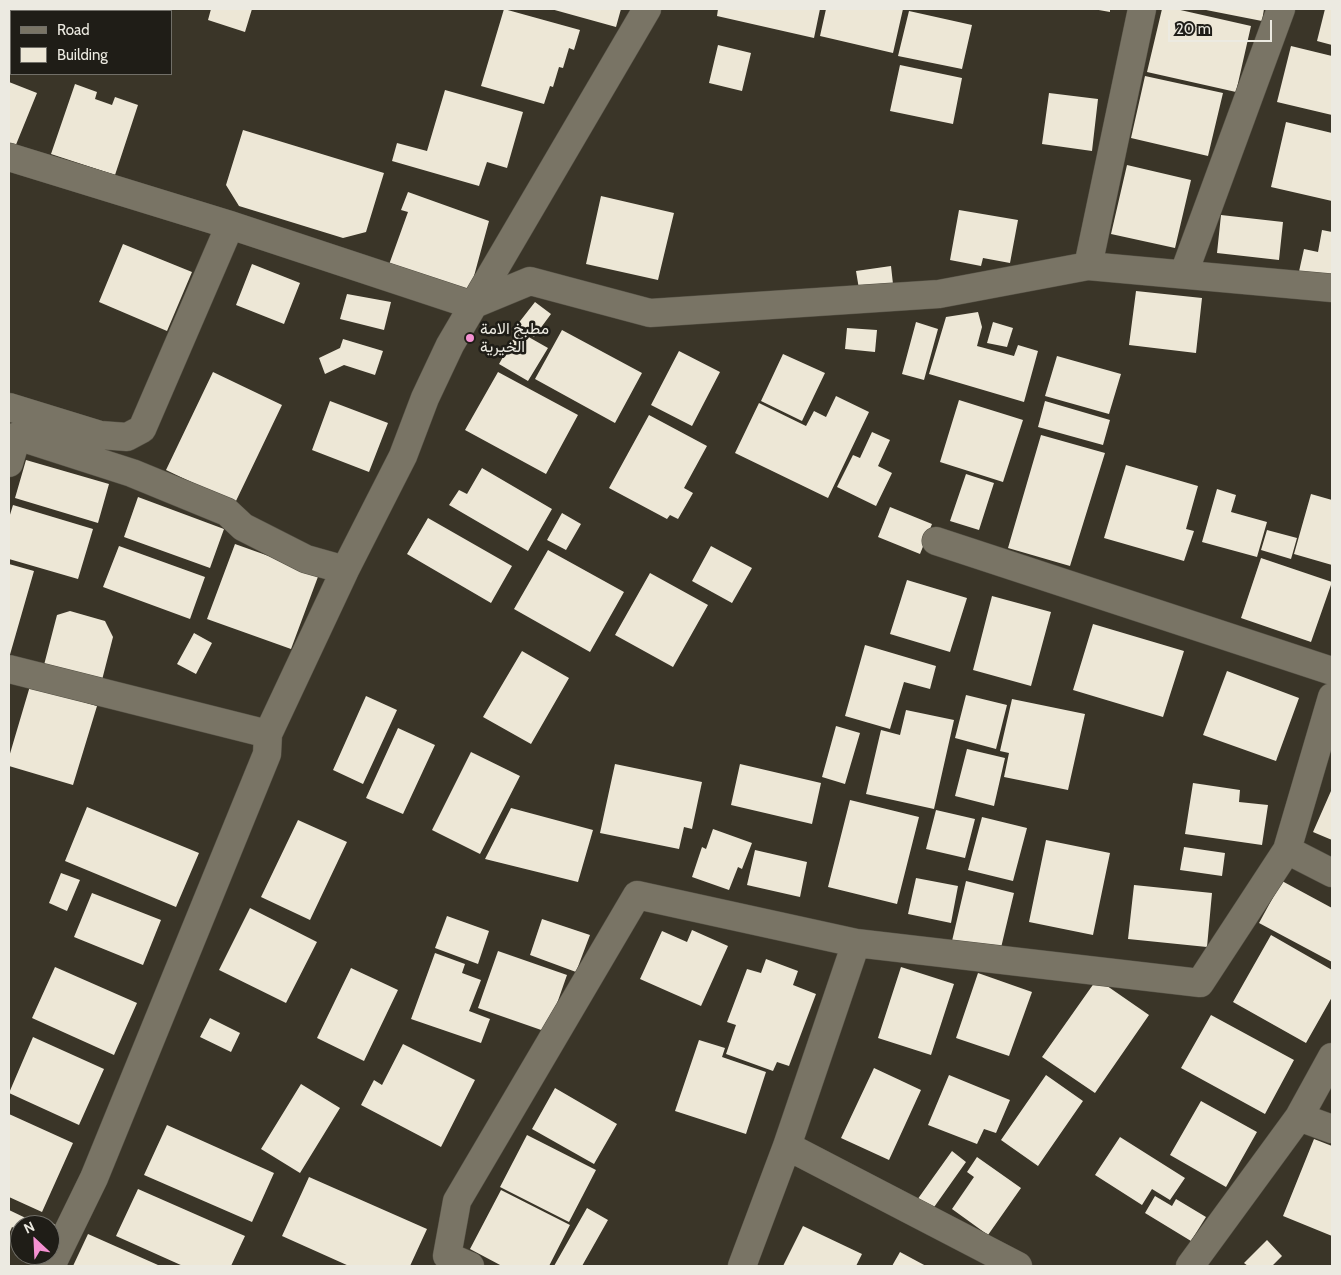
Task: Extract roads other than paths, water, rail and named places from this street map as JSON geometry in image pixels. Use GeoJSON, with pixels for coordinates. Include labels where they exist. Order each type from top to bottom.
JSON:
{"type":"FeatureCollection","features":[{"type":"Feature","properties":{"kind":"street"},"geometry":{"type":"LineString","coordinates":[[51,1266],[94,1178],[267,754],[268,734],[403,456],[425,398],[472,305],[647,9]]}},
{"type":"Feature","properties":{"kind":"street"},"geometry":{"type":"LineString","coordinates":[[1088,266],[1142,9]]}},
{"type":"Feature","properties":{"kind":"street"},"geometry":{"type":"LineString","coordinates":[[1184,273],[1281,9]]}},
{"type":"Feature","properties":{"kind":"street"},"geometry":{"type":"LineString","coordinates":[[9,157],[230,225],[472,305],[530,281],[650,313],[940,294],[1088,266],[1184,273],[1332,288]]}},
{"type":"Feature","properties":{"kind":"street"},"geometry":{"type":"LineString","coordinates":[[9,407],[100,435],[127,437],[142,429],[230,225]]}},
{"type":"Feature","properties":{"kind":"street"},"geometry":{"type":"LineString","coordinates":[[9,463],[17,436],[132,474],[227,512],[243,527],[306,559],[346,570]]}},
{"type":"Feature","properties":{"kind":"street"},"geometry":{"type":"LineString","coordinates":[[936,541],[1332,671]]}},
{"type":"Feature","properties":{"kind":"street"},"geometry":{"type":"LineString","coordinates":[[9,668],[268,734]]}},
{"type":"Feature","properties":{"kind":"street"},"geometry":{"type":"LineString","coordinates":[[470,1266],[448,1256],[457,1201],[637,895],[856,943],[1200,983],[1287,850],[1332,697]]}},
{"type":"Feature","properties":{"kind":"street"},"geometry":{"type":"LineString","coordinates":[[1287,850],[1332,874]]}},
{"type":"Feature","properties":{"kind":"street"},"geometry":{"type":"LineString","coordinates":[[742,1266],[787,1146],[856,943]]}},
{"type":"Feature","properties":{"kind":"street"},"geometry":{"type":"LineString","coordinates":[[1190,1266],[1299,1116],[1332,1057]]}},
{"type":"Feature","properties":{"kind":"street"},"geometry":{"type":"LineString","coordinates":[[1299,1116],[1332,1129]]}},
{"type":"Feature","properties":{"kind":"street"},"geometry":{"type":"LineString","coordinates":[[787,1146],[1018,1266]]}},
{"type":"Feature","properties":{"kind":"place","name":"مطبخ الامة الخيرية"},"geometry":{"type":"Point","coordinates":[470,338]}}]}
